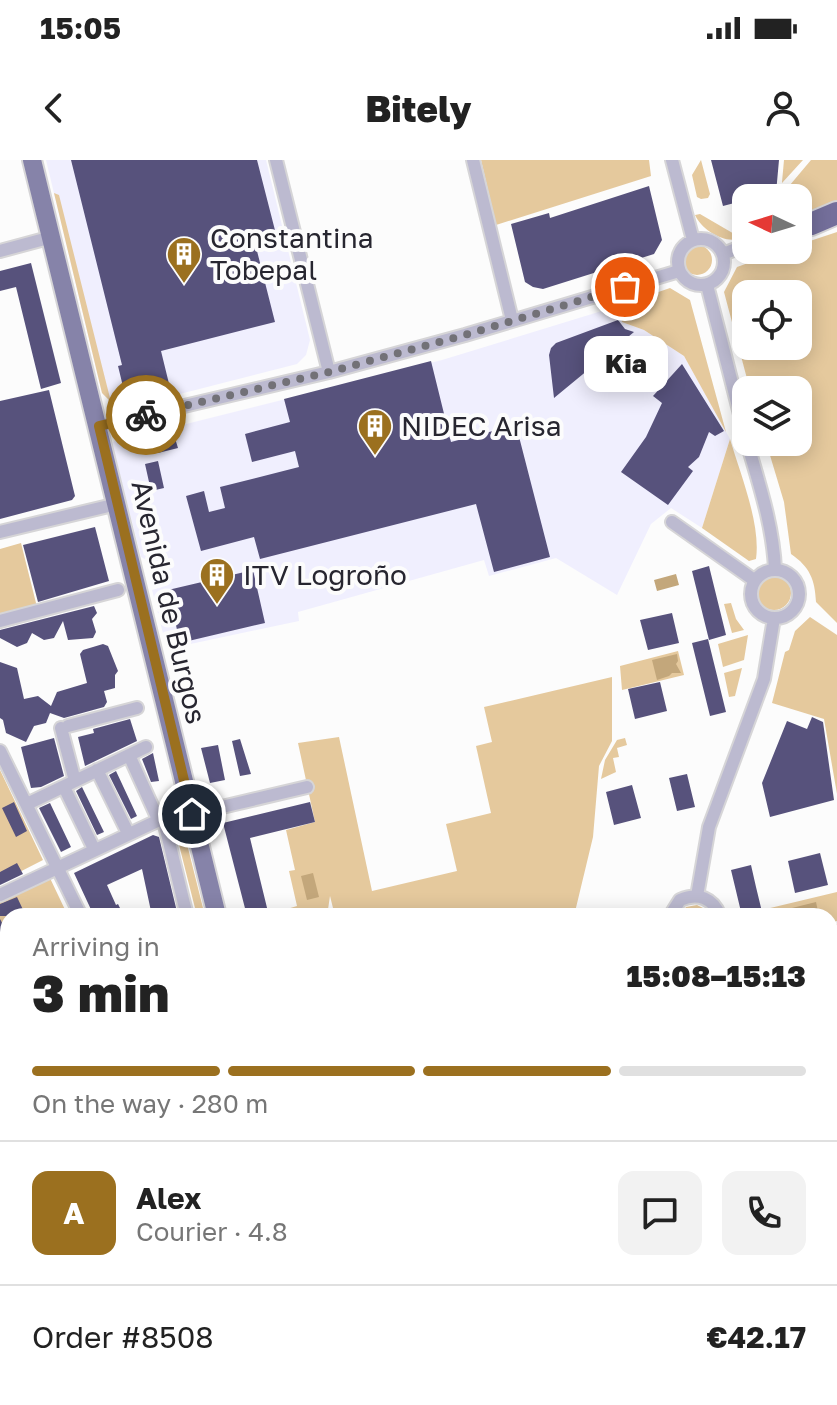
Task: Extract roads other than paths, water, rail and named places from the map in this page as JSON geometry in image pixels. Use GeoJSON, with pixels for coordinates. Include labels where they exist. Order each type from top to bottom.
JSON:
{"type":"FeatureCollection","features":[{"type":"Feature","properties":{"kind":"highway"},"geometry":{"type":"LineString","coordinates":[[812,224],[837,216]]}},
{"type":"Feature","properties":{"kind":"main road","name":"Avenida de Burgos"},"geometry":{"type":"LineString","coordinates":[[32,160],[215,908]]}},
{"type":"Feature","properties":{"kind":"street"},"geometry":{"type":"LineString","coordinates":[[276,160],[329,372]]}},
{"type":"Feature","properties":{"kind":"street"},"geometry":{"type":"LineString","coordinates":[[473,160],[512,320]]}},
{"type":"Feature","properties":{"kind":"street"},"geometry":{"type":"LineString","coordinates":[[672,160],[693,240]]}},
{"type":"Feature","properties":{"kind":"street"},"geometry":{"type":"LineString","coordinates":[[0,251],[52,237]]}},
{"type":"Feature","properties":{"kind":"street"},"geometry":{"type":"LineString","coordinates":[[693,240],[714,243],[723,254],[725,262],[720,277],[707,285],[687,282],[679,271],[681,249],[693,240]]}},
{"type":"Feature","properties":{"kind":"street"},"geometry":{"type":"LineString","coordinates":[[723,254],[732,250]]}},
{"type":"Feature","properties":{"kind":"street"},"geometry":{"type":"LineString","coordinates":[[99,426],[329,372],[679,271]]}},
{"type":"Feature","properties":{"kind":"street"},"geometry":{"type":"LineString","coordinates":[[707,285],[732,384]]}},
{"type":"Feature","properties":{"kind":"street"},"geometry":{"type":"LineString","coordinates":[[751,456],[767,509],[775,569]]}},
{"type":"Feature","properties":{"kind":"street"},"geometry":{"type":"LineString","coordinates":[[0,532],[117,504]]}},
{"type":"Feature","properties":{"kind":"street"},"geometry":{"type":"LineString","coordinates":[[672,522],[754,580]]}},
{"type":"Feature","properties":{"kind":"street"},"geometry":{"type":"LineString","coordinates":[[775,569],[795,579],[799,594],[798,602],[789,614],[774,618],[755,608],[750,594],[754,580],[763,572],[775,569]]}},
{"type":"Feature","properties":{"kind":"street"},"geometry":{"type":"LineString","coordinates":[[0,621],[118,590]]}},
{"type":"Feature","properties":{"kind":"street"},"geometry":{"type":"LineString","coordinates":[[697,896],[709,827],[764,679],[774,618]]}},
{"type":"Feature","properties":{"kind":"street"},"geometry":{"type":"LineString","coordinates":[[94,849],[69,784],[65,727],[137,708]]}},
{"type":"Feature","properties":{"kind":"street"},"geometry":{"type":"LineString","coordinates":[[27,804],[146,747]]}},
{"type":"Feature","properties":{"kind":"street"},"geometry":{"type":"LineString","coordinates":[[0,751],[77,908]]}},
{"type":"Feature","properties":{"kind":"street"},"geometry":{"type":"LineString","coordinates":[[129,755],[160,818],[185,908]]}},
{"type":"Feature","properties":{"kind":"street"},"geometry":{"type":"LineString","coordinates":[[97,770],[128,833]]}},
{"type":"Feature","properties":{"kind":"street"},"geometry":{"type":"LineString","coordinates":[[0,895],[160,818],[307,787]]}},
{"type":"Feature","properties":{"kind":"street"},"geometry":{"type":"LineString","coordinates":[[675,908],[680,900],[697,896],[711,901],[715,908]]}},
{"type":"Feature","properties":{"kind":"place","name":"Constantina Tobepal"},"geometry":{"type":"Point","coordinates":[184,285]}},
{"type":"Feature","properties":{"kind":"place","name":"Kia"},"geometry":{"type":"Point","coordinates":[625,287]}},
{"type":"Feature","properties":{"kind":"place","name":"NIDEC Arisa"},"geometry":{"type":"Point","coordinates":[375,457]}},
{"type":"Feature","properties":{"kind":"place","name":"ITV Logroño"},"geometry":{"type":"Point","coordinates":[217,606]}}]}
